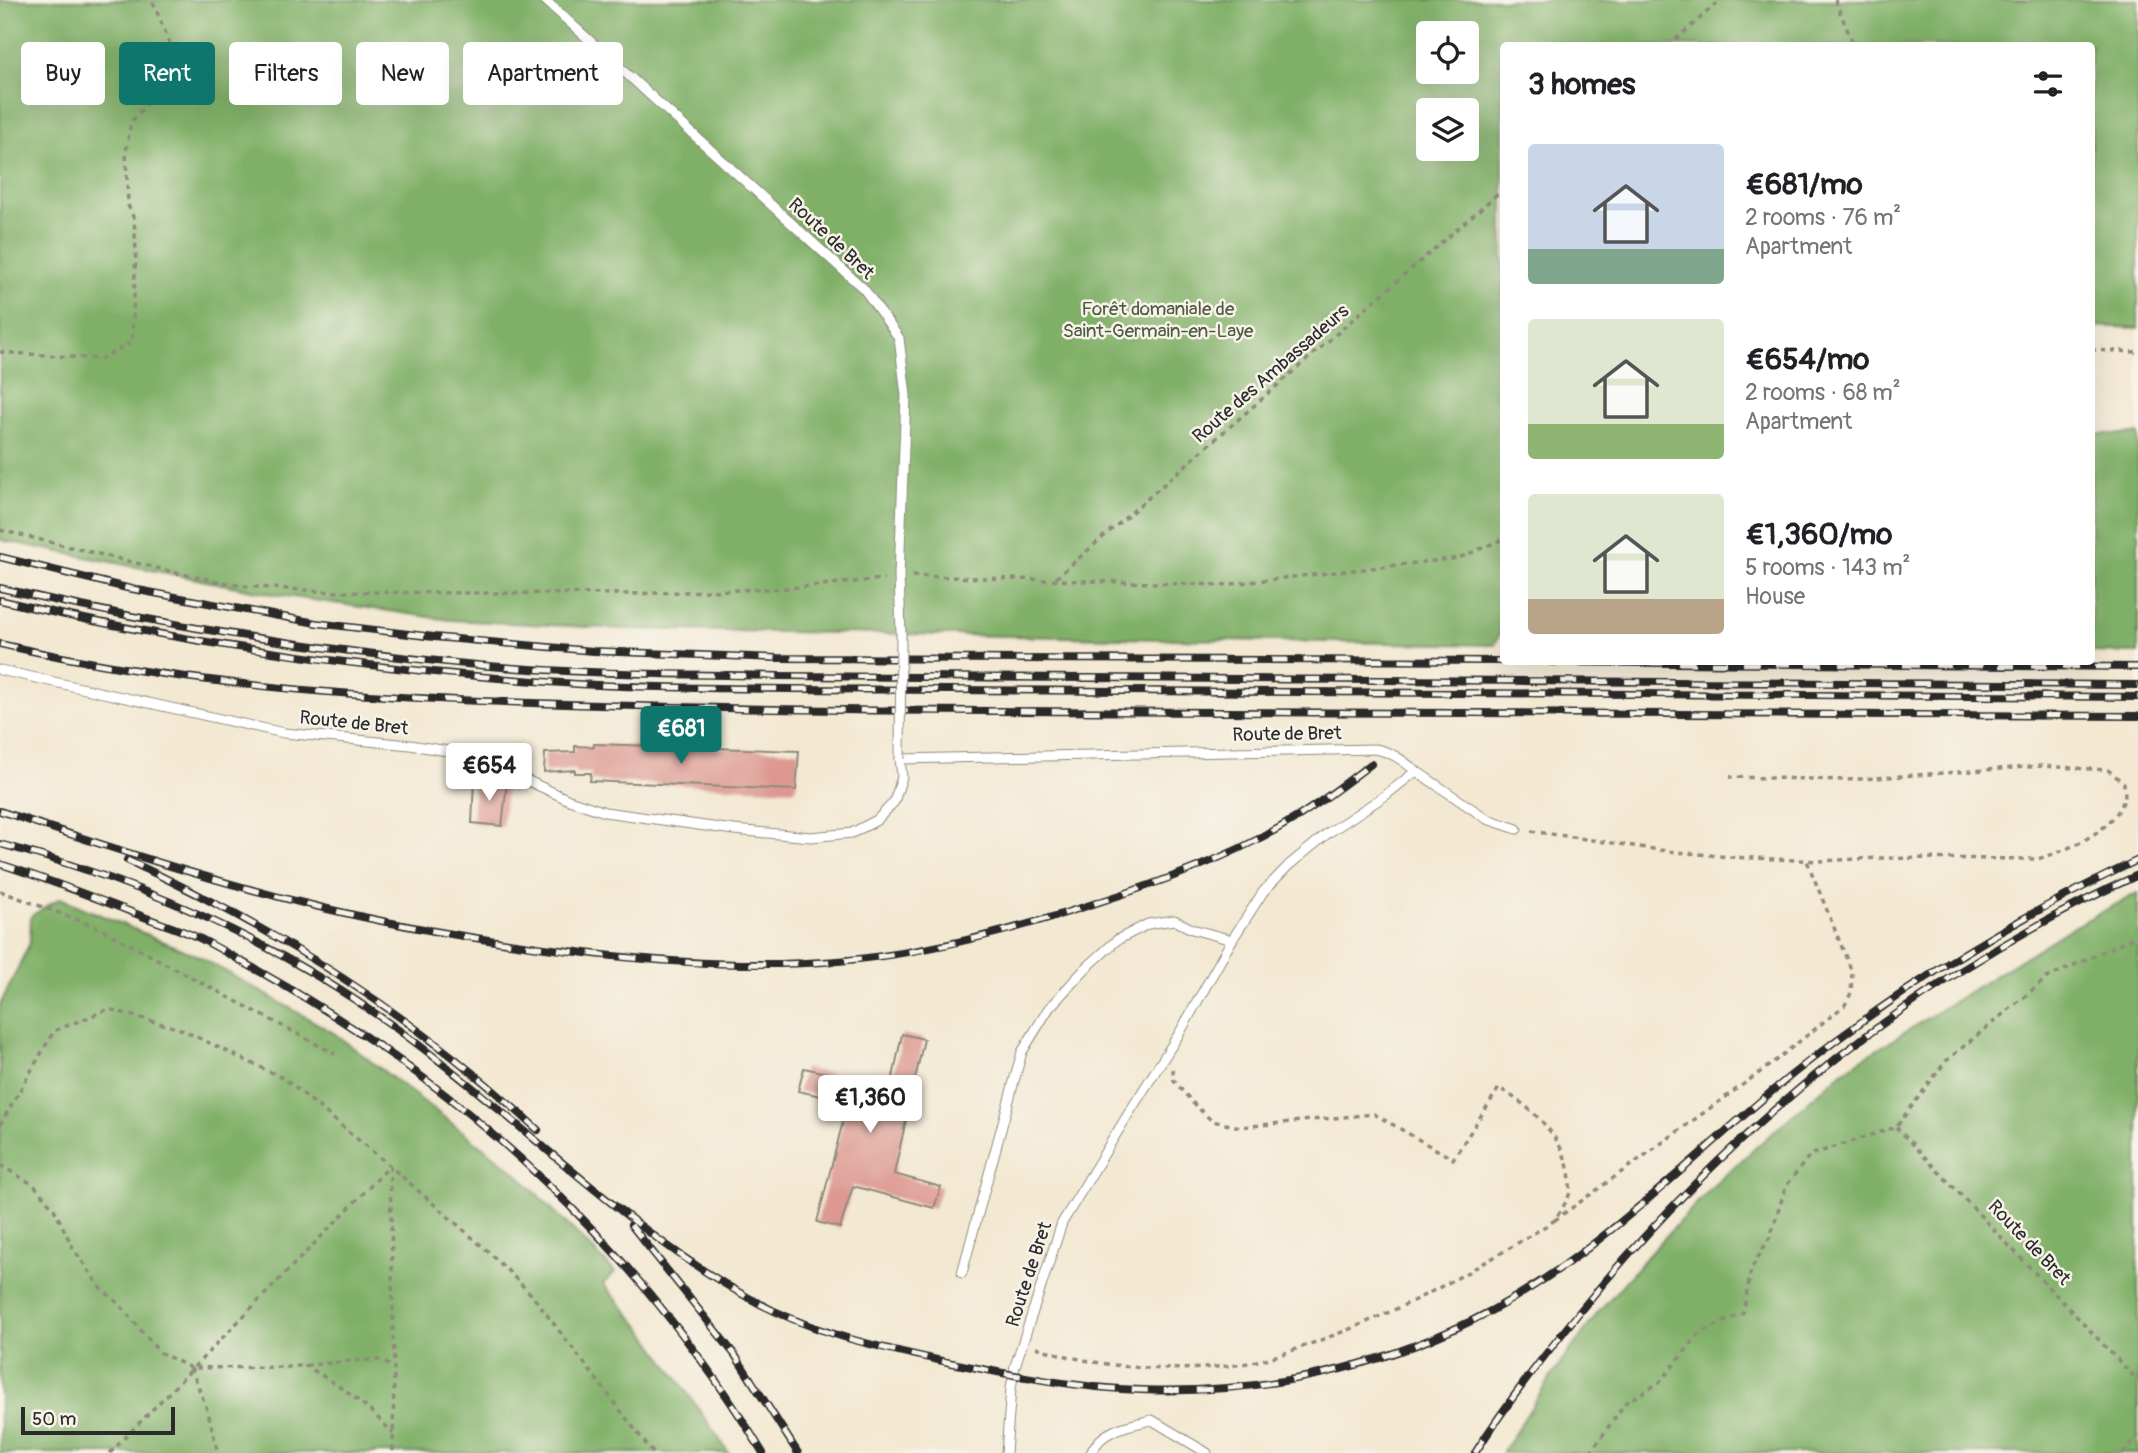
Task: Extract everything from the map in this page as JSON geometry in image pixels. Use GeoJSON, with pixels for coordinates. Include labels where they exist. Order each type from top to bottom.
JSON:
{"type":"FeatureCollection","features":[{"type":"Feature","properties":{"kind":"lane","name":"Route de Bret"},"geometry":{"type":"LineString","coordinates":[[0,670],[284,733],[454,752],[488,762],[569,800],[604,812],[734,830],[811,837],[852,833],[877,820],[894,802],[902,777],[899,576],[906,395],[899,338],[864,289],[545,0]]}},
{"type":"Feature","properties":{"kind":"lane","name":"Route de Bret"},"geometry":{"type":"LineString","coordinates":[[900,759],[1375,749],[1401,758],[1416,771],[1386,795],[1328,833],[1289,865],[1263,892],[1232,940],[1180,1034],[1062,1223],[1024,1343],[1016,1360],[1010,1388],[1006,1453]]}},
{"type":"Feature","properties":{"kind":"lane"},"geometry":{"type":"LineString","coordinates":[[1416,771],[1487,819],[1517,829]]}},
{"type":"Feature","properties":{"kind":"lane"},"geometry":{"type":"LineString","coordinates":[[962,1273],[1023,1052],[1049,1008],[1085,969],[1117,940],[1149,924],[1174,920],[1192,929],[1232,940]]}},
{"type":"Feature","properties":{"kind":"lane"},"geometry":{"type":"LineString","coordinates":[[1091,1453],[1095,1443],[1118,1428],[1152,1420],[1207,1453]]}},
{"type":"Feature","properties":{"kind":"path"},"geometry":{"type":"LineString","coordinates":[[0,352],[100,359],[132,342],[135,240],[134,219],[128,205],[126,151],[131,122],[166,82],[170,44],[152,0]]}},
{"type":"Feature","properties":{"kind":"path"},"geometry":{"type":"LineString","coordinates":[[1673,42],[1721,0]]}},
{"type":"Feature","properties":{"kind":"path"},"geometry":{"type":"LineString","coordinates":[[1835,0],[1852,42]]}},
{"type":"Feature","properties":{"kind":"path","name":"Route des Ambassadeurs"},"geometry":{"type":"LineString","coordinates":[[1055,579],[1500,192]]}},
{"type":"Feature","properties":{"kind":"path"},"geometry":{"type":"LineString","coordinates":[[2095,350],[2138,352]]}},
{"type":"Feature","properties":{"kind":"path"},"geometry":{"type":"LineString","coordinates":[[0,530],[101,556],[242,586],[334,592],[629,594],[789,589],[797,586],[850,584],[899,576],[1223,584],[1459,558],[1500,540]]}},
{"type":"Feature","properties":{"kind":"path"},"geometry":{"type":"LineString","coordinates":[[1517,829],[1679,852],[1807,861],[1878,858],[2037,859],[2056,854],[2089,837],[2115,816],[2125,798],[2124,783],[2108,770],[2041,766],[1847,780],[1730,776]]}},
{"type":"Feature","properties":{"kind":"path"},"geometry":{"type":"LineString","coordinates":[[1024,1343],[1102,1365],[1172,1369],[1239,1364],[1298,1349],[1366,1324],[1489,1263],[1555,1220],[1770,1065],[1845,1005],[1851,993],[1852,972],[1807,861]]}},
{"type":"Feature","properties":{"kind":"path"},"geometry":{"type":"LineString","coordinates":[[0,891],[99,928],[335,1054]]}},
{"type":"Feature","properties":{"kind":"path"},"geometry":{"type":"LineString","coordinates":[[1590,1453],[1626,1402],[1659,1383],[1700,1333],[1743,1313],[1751,1269],[1770,1237],[1786,1186],[1810,1155],[1896,1127],[1946,1062],[2048,978],[2138,934]]}},
{"type":"Feature","properties":{"kind":"path"},"geometry":{"type":"LineString","coordinates":[[0,1125],[54,1031],[109,1009],[180,1029],[285,1079],[491,1253],[531,1294],[653,1453]]}},
{"type":"Feature","properties":{"kind":"path"},"geometry":{"type":"LineString","coordinates":[[1173,1064],[1174,1081],[1212,1121],[1240,1127],[1374,1114],[1453,1159],[1499,1088],[1520,1100],[1547,1125],[1565,1156],[1570,1193],[1555,1220]]}},
{"type":"Feature","properties":{"kind":"path","name":"Route de Bret"},"geometry":{"type":"LineString","coordinates":[[1896,1127],[2138,1381]]}},
{"type":"Feature","properties":{"kind":"path"},"geometry":{"type":"LineString","coordinates":[[0,1166],[34,1185],[54,1209],[73,1248],[100,1287],[120,1305],[159,1352],[191,1368],[289,1367],[382,1360],[394,1369]]}},
{"type":"Feature","properties":{"kind":"path"},"geometry":{"type":"LineString","coordinates":[[110,1453],[390,1166]]}},
{"type":"Feature","properties":{"kind":"path"},"geometry":{"type":"LineString","coordinates":[[390,1166],[393,1453]]}},
{"type":"Feature","properties":{"kind":"path"},"geometry":{"type":"LineString","coordinates":[[302,1364],[341,1386],[374,1413],[393,1434]]}},
{"type":"Feature","properties":{"kind":"path"},"geometry":{"type":"LineString","coordinates":[[191,1368],[208,1412],[218,1453]]}},
{"type":"Feature","properties":{"kind":"path"},"geometry":{"type":"LineString","coordinates":[[2123,1453],[2138,1435]]}},
{"type":"Feature","properties":{"kind":"green space","name":"Forêt domaniale de Saint-Germain-en-Laye"},"geometry":{"type":"Polygon","coordinates":[[[0,0],[2138,0],[2138,328],[2095,326],[2095,42],[1500,42],[1500,633],[1495,645],[625,629],[450,620],[272,594],[0,540],[0,0]]]}},
{"type":"Feature","properties":{"kind":"green space"},"geometry":{"type":"Polygon","coordinates":[[[2095,434],[2138,434],[2138,653],[2095,652],[2095,434]]]}},
{"type":"Feature","properties":{"kind":"green space"},"geometry":{"type":"Polygon","coordinates":[[[2138,893],[2138,1453],[1502,1453],[1550,1378],[1600,1310],[1712,1187],[1772,1133],[1846,1069],[2071,928],[2138,893]]]}},
{"type":"Feature","properties":{"kind":"green space"},"geometry":{"type":"Polygon","coordinates":[[[60,898],[200,957],[334,1033],[514,1171],[615,1272],[603,1284],[645,1332],[729,1453],[0,1453],[0,1005],[30,943],[31,916],[60,898]]]}},
{"type":"Feature","properties":{"kind":"building"},"geometry":{"type":"Polygon","coordinates":[[[594,744],[799,751],[796,790],[590,781],[591,773],[575,773],[575,770],[544,772],[545,753],[575,752],[575,746],[594,747],[594,744]]]}},
{"type":"Feature","properties":{"kind":"building"},"geometry":{"type":"Polygon","coordinates":[[[474,781],[507,783],[502,826],[472,823],[474,781]]]}},
{"type":"Feature","properties":{"kind":"building"},"geometry":{"type":"Polygon","coordinates":[[[902,1034],[924,1039],[894,1174],[941,1187],[934,1208],[853,1186],[840,1228],[817,1222],[848,1102],[798,1091],[804,1068],[891,1087],[902,1034]]]}},
{"type":"Feature","properties":{"kind":"railway"},"geometry":{"type":"LineString","coordinates":[[0,557],[127,588],[316,623],[593,651],[777,658],[1500,661]]}},
{"type":"Feature","properties":{"kind":"railway"},"geometry":{"type":"LineString","coordinates":[[0,588],[115,613],[290,643],[466,664],[583,672],[779,676],[2138,685]]}},
{"type":"Feature","properties":{"kind":"railway"},"geometry":{"type":"LineString","coordinates":[[0,600],[143,631],[287,654],[432,672],[604,685],[790,689],[2138,697]]}},
{"type":"Feature","properties":{"kind":"railway"},"geometry":{"type":"LineString","coordinates":[[0,644],[148,672],[223,682],[373,695],[524,703],[897,711],[2138,716]]}},
{"type":"Feature","properties":{"kind":"railway"},"geometry":{"type":"LineString","coordinates":[[1903,665],[2138,667]]}},
{"type":"Feature","properties":{"kind":"railway"},"geometry":{"type":"LineString","coordinates":[[0,811],[227,883],[339,912],[411,927],[521,945],[624,957],[716,964],[807,963],[902,953],[997,933],[1141,888],[1217,859],[1265,835],[1310,809],[1371,764]]}},
{"type":"Feature","properties":{"kind":"railway"},"geometry":{"type":"LineString","coordinates":[[0,844],[55,860],[162,898],[264,946],[313,974],[408,1037],[659,1240],[703,1270],[772,1310],[845,1338],[896,1351],[1044,1380],[1141,1390],[1261,1384],[1339,1369],[1415,1345],[1501,1306],[1546,1278],[1632,1213],[1794,1073],[1875,1012],[2003,930],[2138,860]]}},
{"type":"Feature","properties":{"kind":"railway"},"geometry":{"type":"LineString","coordinates":[[127,860],[238,916],[343,978],[443,1049],[538,1130]]}},
{"type":"Feature","properties":{"kind":"railway"},"geometry":{"type":"LineString","coordinates":[[0,864],[199,938],[339,1019],[411,1069],[480,1123],[545,1181],[606,1244],[663,1310],[715,1380],[763,1453]]}},
{"type":"Feature","properties":{"kind":"railway"},"geometry":{"type":"LineString","coordinates":[[1475,1453],[1542,1359],[1644,1237],[1705,1174],[1770,1114],[1837,1058],[1908,1006],[1981,958],[2058,914],[2138,875]]}},
{"type":"Feature","properties":{"kind":"railway"},"geometry":{"type":"LineString","coordinates":[[631,1225],[735,1355],[798,1453]]}}]}
